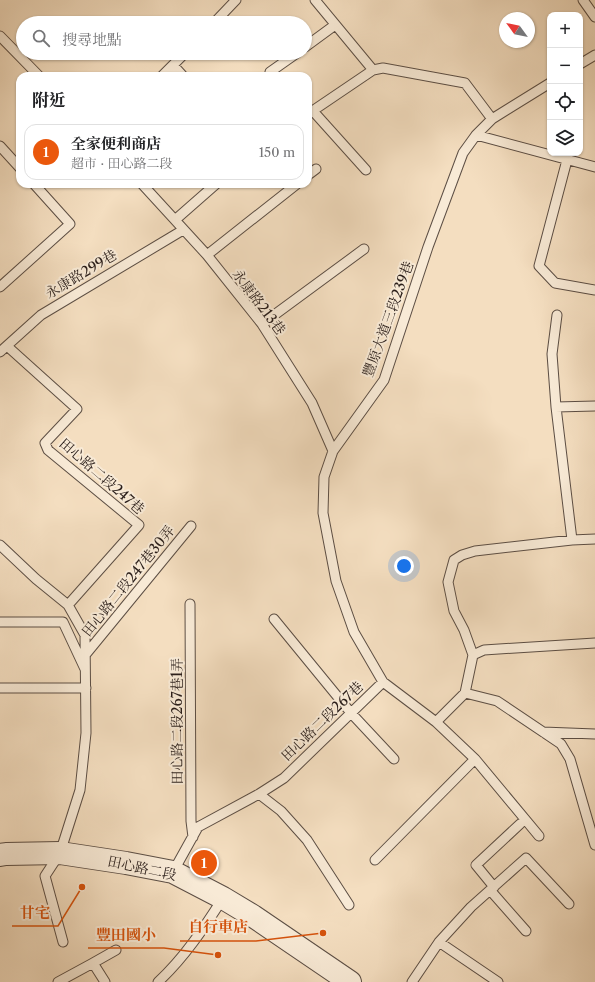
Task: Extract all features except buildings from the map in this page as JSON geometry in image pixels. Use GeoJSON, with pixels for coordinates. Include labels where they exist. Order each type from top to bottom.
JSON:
{"type":"FeatureCollection","features":[{"type":"Feature","properties":{"kind":"street","name":"田心路二段"},"geometry":{"type":"LineString","coordinates":[[0,855],[60,853],[173,872],[223,898],[253,916],[350,982]]}},
{"type":"Feature","properties":{"kind":"lane"},"geometry":{"type":"LineString","coordinates":[[221,16],[236,0]]}},
{"type":"Feature","properties":{"kind":"lane"},"geometry":{"type":"LineString","coordinates":[[315,0],[372,70]]}},
{"type":"Feature","properties":{"kind":"lane"},"geometry":{"type":"LineString","coordinates":[[583,0],[595,17]]}},
{"type":"Feature","properties":{"kind":"lane"},"geometry":{"type":"LineString","coordinates":[[312,42],[335,25]]}},
{"type":"Feature","properties":{"kind":"lane"},"geometry":{"type":"LineString","coordinates":[[0,36],[16,52]]}},
{"type":"Feature","properties":{"kind":"lane"},"geometry":{"type":"LineString","coordinates":[[583,62],[595,55]]}},
{"type":"Feature","properties":{"kind":"lane"},"geometry":{"type":"LineString","coordinates":[[23,60],[35,72]]}},
{"type":"Feature","properties":{"kind":"lane"},"geometry":{"type":"LineString","coordinates":[[166,72],[178,60]]}},
{"type":"Feature","properties":{"kind":"lane"},"geometry":{"type":"LineString","coordinates":[[270,72],[287,60]]}},
{"type":"Feature","properties":{"kind":"lane"},"geometry":{"type":"LineString","coordinates":[[173,65],[179,72]]}},
{"type":"Feature","properties":{"kind":"lane"},"geometry":{"type":"LineString","coordinates":[[312,111],[372,70],[383,68],[465,83],[492,119]]}},
{"type":"Feature","properties":{"kind":"lane","name":"豐原大道三段239巷"},"geometry":{"type":"LineString","coordinates":[[383,682],[354,632],[336,581],[323,514],[324,477],[334,451],[384,380],[428,247],[463,153],[476,135],[492,119],[548,84]]}},
{"type":"Feature","properties":{"kind":"lane"},"geometry":{"type":"LineString","coordinates":[[312,113],[366,170]]}},
{"type":"Feature","properties":{"kind":"lane"},"geometry":{"type":"LineString","coordinates":[[476,135],[595,167]]}},
{"type":"Feature","properties":{"kind":"lane"},"geometry":{"type":"LineString","coordinates":[[0,146],[16,164]]}},
{"type":"Feature","properties":{"kind":"lane"},"geometry":{"type":"LineString","coordinates":[[567,160],[539,266],[555,283],[595,290]]}},
{"type":"Feature","properties":{"kind":"lane"},"geometry":{"type":"LineString","coordinates":[[312,172],[316,169]]}},
{"type":"Feature","properties":{"kind":"lane"},"geometry":{"type":"LineString","coordinates":[[0,287],[70,224],[38,188]]}},
{"type":"Feature","properties":{"kind":"lane","name":"永康路213巷"},"geometry":{"type":"LineString","coordinates":[[146,188],[207,255],[262,324],[312,403],[334,451]]}},
{"type":"Feature","properties":{"kind":"lane"},"geometry":{"type":"LineString","coordinates":[[175,220],[211,188]]}},
{"type":"Feature","properties":{"kind":"lane"},"geometry":{"type":"LineString","coordinates":[[207,255],[292,188]]}},
{"type":"Feature","properties":{"kind":"lane","name":"永康路299巷"},"geometry":{"type":"LineString","coordinates":[[0,352],[41,315],[183,230]]}},
{"type":"Feature","properties":{"kind":"lane"},"geometry":{"type":"LineString","coordinates":[[262,324],[364,249]]}},
{"type":"Feature","properties":{"kind":"lane"},"geometry":{"type":"LineString","coordinates":[[557,315],[552,354],[556,407],[572,540]]}},
{"type":"Feature","properties":{"kind":"lane","name":"田心路二段247巷"},"geometry":{"type":"LineString","coordinates":[[7,346],[77,409],[45,443],[48,450],[139,525],[68,605]]}},
{"type":"Feature","properties":{"kind":"lane"},"geometry":{"type":"LineString","coordinates":[[556,407],[595,406]]}},
{"type":"Feature","properties":{"kind":"lane","name":"田心路二段247巷30弄"},"geometry":{"type":"LineString","coordinates":[[86,654],[191,526]]}},
{"type":"Feature","properties":{"kind":"lane"},"geometry":{"type":"LineString","coordinates":[[436,722],[465,693],[473,655],[464,630],[454,611],[448,582],[454,560],[462,555],[475,551],[572,540],[595,539]]}},
{"type":"Feature","properties":{"kind":"lane"},"geometry":{"type":"LineString","coordinates":[[0,545],[36,579],[68,605],[85,635],[86,733],[80,790],[60,853],[46,876],[63,942]]}},
{"type":"Feature","properties":{"kind":"lane","name":"田心路二段267巷1弄"},"geometry":{"type":"LineString","coordinates":[[190,604],[191,821],[193,837]]}},
{"type":"Feature","properties":{"kind":"lane"},"geometry":{"type":"LineString","coordinates":[[274,619],[351,712],[394,759]]}},
{"type":"Feature","properties":{"kind":"lane"},"geometry":{"type":"LineString","coordinates":[[0,622],[63,622],[86,672]]}},
{"type":"Feature","properties":{"kind":"lane"},"geometry":{"type":"LineString","coordinates":[[473,655],[484,650],[595,643]]}},
{"type":"Feature","properties":{"kind":"lane","name":"田心路二段267巷"},"geometry":{"type":"LineString","coordinates":[[173,872],[198,827],[259,794],[284,778],[383,682],[436,722],[475,758],[539,836]]}},
{"type":"Feature","properties":{"kind":"lane"},"geometry":{"type":"LineString","coordinates":[[0,688],[86,688]]}},
{"type":"Feature","properties":{"kind":"lane"},"geometry":{"type":"LineString","coordinates":[[465,693],[498,701],[561,744],[570,759],[595,845]]}},
{"type":"Feature","properties":{"kind":"lane"},"geometry":{"type":"LineString","coordinates":[[542,732],[595,734]]}},
{"type":"Feature","properties":{"kind":"lane"},"geometry":{"type":"LineString","coordinates":[[375,860],[475,758]]}},
{"type":"Feature","properties":{"kind":"lane"},"geometry":{"type":"LineString","coordinates":[[259,794],[281,811],[307,840],[349,905]]}},
{"type":"Feature","properties":{"kind":"lane"},"geometry":{"type":"LineString","coordinates":[[520,824],[476,866],[492,889],[526,931]]}},
{"type":"Feature","properties":{"kind":"lane"},"geometry":{"type":"LineString","coordinates":[[412,982],[439,942],[471,907],[526,858],[569,904]]}},
{"type":"Feature","properties":{"kind":"lane"},"geometry":{"type":"LineString","coordinates":[[158,982],[170,972],[203,930],[223,898]]}},
{"type":"Feature","properties":{"kind":"lane"},"geometry":{"type":"LineString","coordinates":[[439,942],[498,982]]}},
{"type":"Feature","properties":{"kind":"lane"},"geometry":{"type":"LineString","coordinates":[[58,982],[116,950]]}},
{"type":"Feature","properties":{"kind":"lane"},"geometry":{"type":"LineString","coordinates":[[93,963],[105,982]]}},
{"type":"Feature","properties":{"kind":"place","name":"全家便利商店"},"geometry":{"type":"Point","coordinates":[204,863]}},
{"type":"Feature","properties":{"kind":"place","name":"甘宅"},"geometry":{"type":"Point","coordinates":[82,887]}},
{"type":"Feature","properties":{"kind":"place","name":"自行車店"},"geometry":{"type":"Point","coordinates":[323,933]}},
{"type":"Feature","properties":{"kind":"place","name":"豐田國小"},"geometry":{"type":"Point","coordinates":[218,955]}}]}
